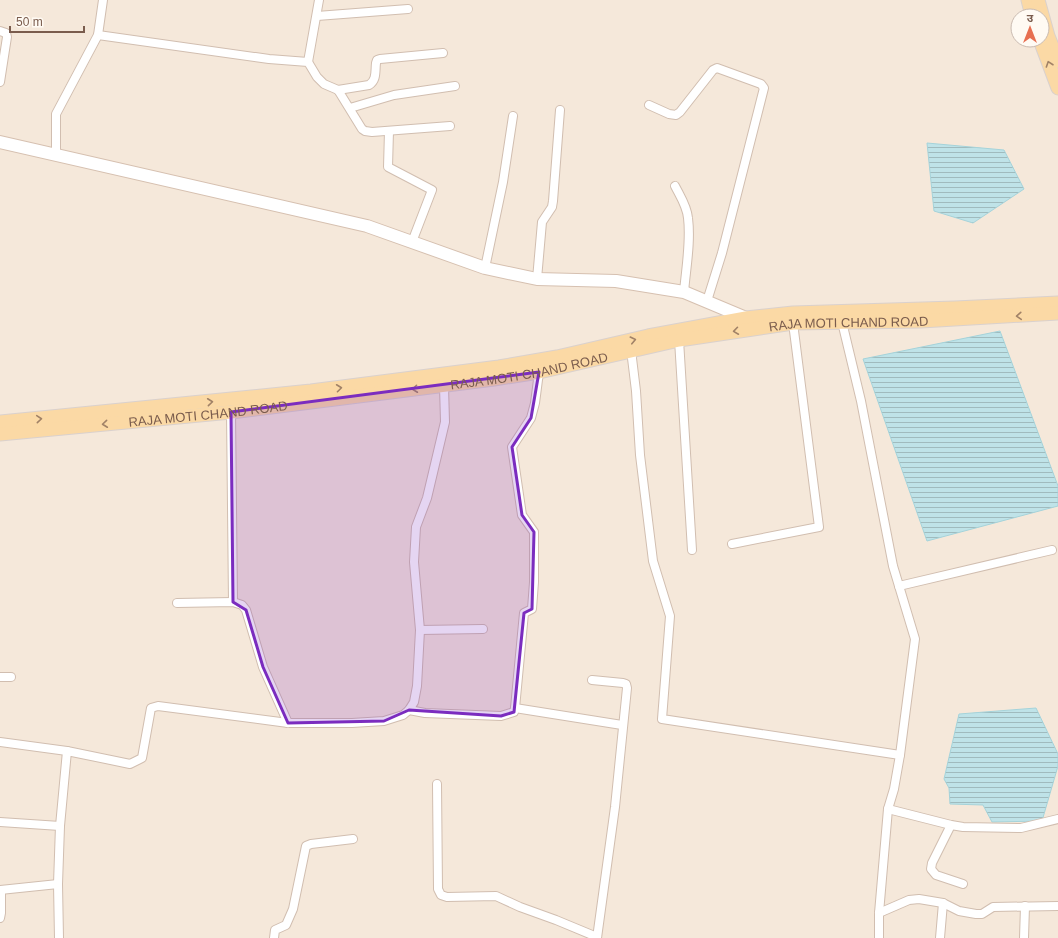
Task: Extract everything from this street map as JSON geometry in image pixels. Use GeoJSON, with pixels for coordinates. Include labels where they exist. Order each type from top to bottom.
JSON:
{"type":"FeatureCollection","features":[{"type":"Feature","properties":{"kind":"main road"},"geometry":{"type":"LineString","coordinates":[[1038,0],[1048,36],[1058,61]]}},
{"type":"Feature","properties":{"kind":"main road"},"geometry":{"type":"LineString","coordinates":[[1043,48],[1058,88]]}},
{"type":"Feature","properties":{"kind":"main road"},"geometry":{"type":"LineString","coordinates":[[0,422],[311,391],[499,367],[557,357],[648,336],[746,318],[801,313],[1058,303]]}},
{"type":"Feature","properties":{"kind":"main road","name":"RAJA MOTI CHAND ROAD"},"geometry":{"type":"LineString","coordinates":[[0,434],[231,412],[444,386],[539,372],[679,340],[793,323],[921,321],[1058,313]]}},
{"type":"Feature","properties":{"kind":"street"},"geometry":{"type":"LineString","coordinates":[[56,156],[56,114],[98,35],[103,0]]}},
{"type":"Feature","properties":{"kind":"street"},"geometry":{"type":"LineString","coordinates":[[319,0],[308,62],[317,77],[324,84],[338,90],[362,129],[365,131],[388,131],[450,126]]}},
{"type":"Feature","properties":{"kind":"street"},"geometry":{"type":"LineString","coordinates":[[317,16],[408,9]]}},
{"type":"Feature","properties":{"kind":"street"},"geometry":{"type":"LineString","coordinates":[[0,31],[6,33],[7,37],[0,82]]}},
{"type":"Feature","properties":{"kind":"street"},"geometry":{"type":"LineString","coordinates":[[98,35],[269,59],[308,62]]}},
{"type":"Feature","properties":{"kind":"street"},"geometry":{"type":"LineString","coordinates":[[338,90],[372,83],[374,80],[377,60],[443,53]]}},
{"type":"Feature","properties":{"kind":"street"},"geometry":{"type":"LineString","coordinates":[[650,105],[669,114],[676,115],[716,68],[761,84],[764,88],[722,253],[707,301]]}},
{"type":"Feature","properties":{"kind":"street"},"geometry":{"type":"LineString","coordinates":[[350,108],[394,95],[455,86]]}},
{"type":"Feature","properties":{"kind":"street"},"geometry":{"type":"LineString","coordinates":[[537,279],[542,222],[552,207],[554,201],[560,110]]}},
{"type":"Feature","properties":{"kind":"street"},"geometry":{"type":"LineString","coordinates":[[484,268],[503,182],[513,116]]}},
{"type":"Feature","properties":{"kind":"street"},"geometry":{"type":"LineString","coordinates":[[388,131],[388,167],[432,190],[412,242]]}},
{"type":"Feature","properties":{"kind":"street"},"geometry":{"type":"LineString","coordinates":[[0,142],[367,226],[484,268],[537,279],[616,281],[684,292],[746,318],[757,328]]}},
{"type":"Feature","properties":{"kind":"street"},"geometry":{"type":"LineString","coordinates":[[675,186],[685,206],[688,217],[689,244],[684,292]]}},
{"type":"Feature","properties":{"kind":"street"},"geometry":{"type":"LineString","coordinates":[[842,322],[861,401],[893,566],[915,639],[900,755],[894,789],[888,809],[878,938]]}},
{"type":"Feature","properties":{"kind":"street"},"geometry":{"type":"LineString","coordinates":[[732,544],[819,527],[793,323]]}},
{"type":"Feature","properties":{"kind":"street"},"geometry":{"type":"LineString","coordinates":[[679,340],[692,550]]}},
{"type":"Feature","properties":{"kind":"street"},"geometry":{"type":"LineString","coordinates":[[631,350],[636,390],[640,455],[653,561],[670,616],[662,719],[900,755]]}},
{"type":"Feature","properties":{"kind":"street"},"geometry":{"type":"LineString","coordinates":[[410,710],[425,713],[501,716],[514,712],[524,612],[532,609],[534,582],[534,532],[522,515],[512,447],[531,418],[535,403],[539,372]]}},
{"type":"Feature","properties":{"kind":"street"},"geometry":{"type":"LineString","coordinates":[[0,742],[130,764],[142,758],[149,712],[151,708],[158,706],[288,723],[352,723],[384,721],[403,715],[410,710],[414,702],[417,686],[420,630],[414,562],[416,527],[427,498],[445,422],[444,386]]}},
{"type":"Feature","properties":{"kind":"street"},"geometry":{"type":"LineString","coordinates":[[231,412],[232,602]]}},
{"type":"Feature","properties":{"kind":"street"},"geometry":{"type":"LineString","coordinates":[[899,586],[1052,550]]}},
{"type":"Feature","properties":{"kind":"street"},"geometry":{"type":"LineString","coordinates":[[177,602],[232,602],[242,605],[246,610],[263,667],[288,723]]}},
{"type":"Feature","properties":{"kind":"street"},"geometry":{"type":"LineString","coordinates":[[420,630],[484,629]]}},
{"type":"Feature","properties":{"kind":"street"},"geometry":{"type":"LineString","coordinates":[[0,677],[11,677]]}},
{"type":"Feature","properties":{"kind":"street"},"geometry":{"type":"LineString","coordinates":[[437,784],[438,889],[441,895],[447,897],[496,896],[597,937],[615,807],[622,725],[627,688],[626,684],[624,683],[592,680]]}},
{"type":"Feature","properties":{"kind":"street"},"geometry":{"type":"LineString","coordinates":[[515,708],[622,725]]}},
{"type":"Feature","properties":{"kind":"street"},"geometry":{"type":"LineString","coordinates":[[59,938],[58,884],[60,826],[66,752]]}},
{"type":"Feature","properties":{"kind":"street"},"geometry":{"type":"LineString","coordinates":[[888,809],[951,825],[1021,828],[1058,819]]}},
{"type":"Feature","properties":{"kind":"street"},"geometry":{"type":"LineString","coordinates":[[0,822],[60,826]]}},
{"type":"Feature","properties":{"kind":"street"},"geometry":{"type":"LineString","coordinates":[[951,825],[932,863],[931,869],[936,875],[963,884]]}},
{"type":"Feature","properties":{"kind":"street"},"geometry":{"type":"LineString","coordinates":[[274,938],[275,930],[286,925],[293,909],[306,846],[310,844],[353,839]]}},
{"type":"Feature","properties":{"kind":"street"},"geometry":{"type":"LineString","coordinates":[[0,918],[1,890],[58,884]]}},
{"type":"Feature","properties":{"kind":"street"},"geometry":{"type":"LineString","coordinates":[[879,914],[909,900],[919,899],[943,903],[969,914],[982,914],[993,907],[1058,906]]}},
{"type":"Feature","properties":{"kind":"street"},"geometry":{"type":"LineString","coordinates":[[940,938],[943,903]]}},
{"type":"Feature","properties":{"kind":"street"},"geometry":{"type":"LineString","coordinates":[[1024,938],[1025,906]]}},
{"type":"Feature","properties":{"kind":"highlighted area"},"geometry":{"type":"Polygon","coordinates":[[[539,372],[531,418],[512,447],[522,515],[534,532],[532,609],[524,613],[514,712],[501,716],[409,710],[384,721],[288,723],[263,667],[246,610],[233,602],[231,412],[539,372]]]}},
{"type":"Feature","properties":{"kind":"shaded area"},"geometry":{"type":"Polygon","coordinates":[[[0,0],[1058,0],[1058,938],[0,938],[0,0]]]}},
{"type":"Feature","properties":{"kind":"water"},"geometry":{"type":"Polygon","coordinates":[[[927,143],[1004,150],[1024,189],[973,223],[934,211],[927,143]]]}},
{"type":"Feature","properties":{"kind":"water"},"geometry":{"type":"Polygon","coordinates":[[[1000,331],[1058,486],[1058,506],[927,541],[863,359],[1000,331]]]}},
{"type":"Feature","properties":{"kind":"water"},"geometry":{"type":"Polygon","coordinates":[[[1036,708],[1058,754],[1058,766],[1042,821],[992,822],[983,805],[950,804],[949,788],[944,779],[959,714],[1036,708]]]}}]}
